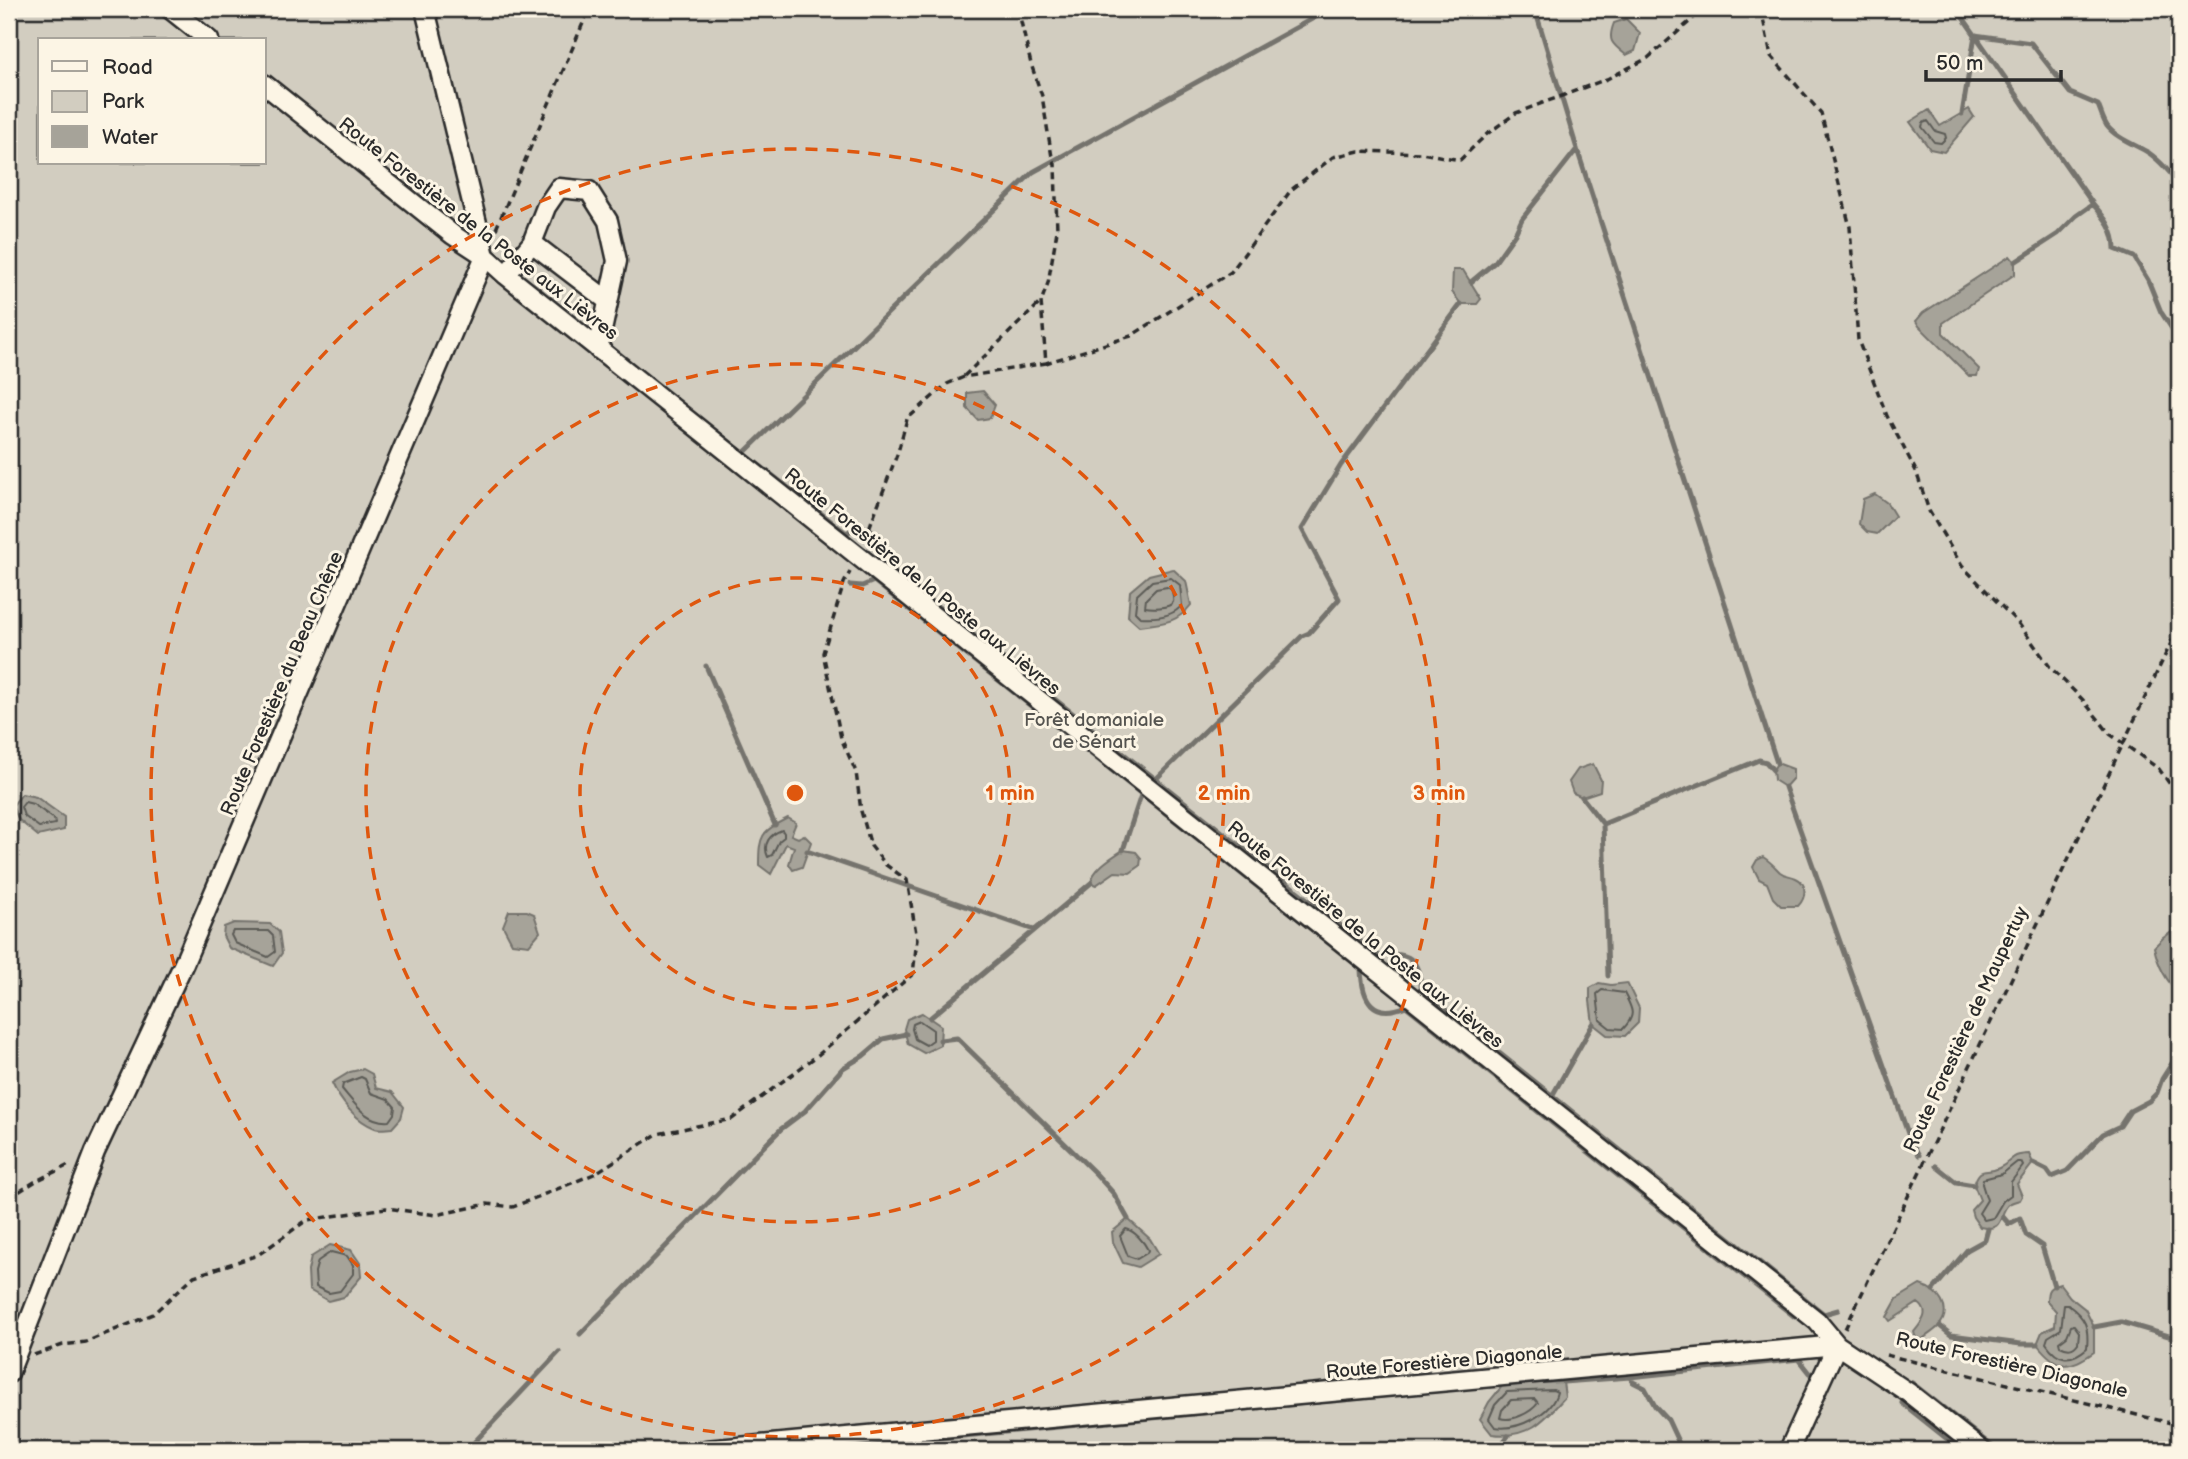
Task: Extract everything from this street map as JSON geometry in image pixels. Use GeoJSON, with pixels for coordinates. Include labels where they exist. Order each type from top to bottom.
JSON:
{"type":"FeatureCollection","features":[{"type":"Feature","properties":{"kind":"street"},"geometry":{"type":"LineString","coordinates":[[170,9],[206,38]]}},
{"type":"Feature","properties":{"kind":"street"},"geometry":{"type":"LineString","coordinates":[[425,9],[485,256]]}},
{"type":"Feature","properties":{"kind":"street","name":"Route Forestière de la Poste aux Lièvres"},"geometry":{"type":"LineString","coordinates":[[266,86],[453,235],[485,256],[1817,1321],[1837,1345],[1909,1393],[1981,1450]]}},
{"type":"Feature","properties":{"kind":"street"},"geometry":{"type":"LineString","coordinates":[[506,275],[532,243],[546,207],[559,188],[589,191],[608,221],[617,261],[598,349]]}},
{"type":"Feature","properties":{"kind":"street"},"geometry":{"type":"LineString","coordinates":[[532,243],[608,301]]}},
{"type":"Feature","properties":{"kind":"street","name":"Route Forestière du Beau Chêne"},"geometry":{"type":"LineString","coordinates":[[11,1368],[95,1152],[184,963],[485,256]]}},
{"type":"Feature","properties":{"kind":"street"},"geometry":{"type":"LineString","coordinates":[[1789,1450],[1837,1345]]}},
{"type":"Feature","properties":{"kind":"street","name":"Route Forestière Diagonale"},"geometry":{"type":"LineString","coordinates":[[706,1450],[1837,1345]]}},
{"type":"Feature","properties":{"kind":"path"},"geometry":{"type":"LineString","coordinates":[[485,256],[589,9]]}},
{"type":"Feature","properties":{"kind":"path"},"geometry":{"type":"LineString","coordinates":[[1018,9],[1042,96],[1055,164],[1057,231],[1048,283],[1041,302],[1046,363]]}},
{"type":"Feature","properties":{"kind":"path"},"geometry":{"type":"LineString","coordinates":[[11,1368],[63,1345],[86,1342],[153,1314],[194,1276],[258,1255],[307,1220],[386,1208],[436,1215],[487,1204],[513,1207],[594,1174],[657,1134],[732,1119],[818,1055],[913,974],[917,939],[906,880],[886,865],[871,846],[861,811],[856,772],[841,738],[822,653],[844,583],[858,556],[898,452],[907,419],[947,384],[964,377],[1046,363],[1131,336],[1231,272],[1291,190],[1333,157],[1359,150],[1422,153],[1460,160],[1487,134],[1516,113],[1607,79],[1648,58],[1704,9]]}},
{"type":"Feature","properties":{"kind":"path"},"geometry":{"type":"LineString","coordinates":[[1761,9],[1771,56],[1821,113],[1850,227],[1858,340],[1887,416],[1916,471],[1929,511],[1962,566],[2019,624],[2050,667],[2083,700],[2110,734],[2159,769],[2179,793]]}},
{"type":"Feature","properties":{"kind":"path"},"geometry":{"type":"LineString","coordinates":[[964,377],[1041,302]]}},
{"type":"Feature","properties":{"kind":"path","name":"Route Forestière de Maupertuy"},"geometry":{"type":"LineString","coordinates":[[1837,1345],[2179,626]]}},
{"type":"Feature","properties":{"kind":"path"},"geometry":{"type":"LineString","coordinates":[[9,1198],[95,1152]]}},
{"type":"Feature","properties":{"kind":"path","name":"Route Forestière Diagonale"},"geometry":{"type":"LineString","coordinates":[[1884,1355],[2179,1425]]}},
{"type":"Feature","properties":{"kind":"green space","name":"Forêt domaniale de Sénart"},"geometry":{"type":"Polygon","coordinates":[[[9,9],[2179,9],[2179,1450],[9,1450],[9,9]]]}},
{"type":"Feature","properties":{"kind":"water"},"geometry":{"type":"Polygon","coordinates":[[[1626,19],[1640,33],[1635,51],[1626,55],[1614,45],[1611,34],[1614,23],[1626,19]]]}},
{"type":"Feature","properties":{"kind":"water"},"geometry":{"type":"Polygon","coordinates":[[[1969,109],[1974,117],[1944,152],[1930,149],[1910,122],[1929,110],[1940,126],[1969,109]]]}},
{"type":"Feature","properties":{"kind":"water"},"geometry":{"type":"Polygon","coordinates":[[[2010,256],[2015,262],[2015,274],[1943,323],[1943,333],[1979,369],[1977,376],[1969,376],[1916,321],[1923,313],[2010,256]]]}},
{"type":"Feature","properties":{"kind":"water"},"geometry":{"type":"Polygon","coordinates":[[[1453,270],[1463,270],[1481,299],[1477,304],[1461,304],[1452,292],[1453,270]]]}},
{"type":"Feature","properties":{"kind":"water"},"geometry":{"type":"Polygon","coordinates":[[[983,391],[995,405],[990,418],[978,420],[967,408],[967,393],[983,391]]]}},
{"type":"Feature","properties":{"kind":"water"},"geometry":{"type":"Polygon","coordinates":[[[1875,494],[1887,503],[1895,516],[1877,534],[1867,532],[1859,524],[1863,499],[1875,494]]]}},
{"type":"Feature","properties":{"kind":"water"},"geometry":{"type":"Polygon","coordinates":[[[1173,569],[1186,581],[1191,605],[1174,619],[1139,626],[1128,616],[1130,591],[1149,575],[1173,569]]]}},
{"type":"Feature","properties":{"kind":"water"},"geometry":{"type":"Polygon","coordinates":[[[1777,763],[1793,769],[1793,778],[1785,787],[1774,780],[1773,770],[1777,763]]]}},
{"type":"Feature","properties":{"kind":"water"},"geometry":{"type":"Polygon","coordinates":[[[1593,764],[1601,780],[1600,791],[1582,797],[1573,793],[1569,782],[1578,769],[1593,764]]]}},
{"type":"Feature","properties":{"kind":"water"},"geometry":{"type":"Polygon","coordinates":[[[22,794],[36,797],[64,817],[64,830],[38,836],[19,820],[12,806],[22,794]]]}},
{"type":"Feature","properties":{"kind":"water"},"geometry":{"type":"Polygon","coordinates":[[[788,818],[796,823],[791,835],[798,838],[804,835],[811,842],[802,867],[793,870],[789,864],[794,847],[786,844],[771,874],[759,865],[761,841],[767,831],[788,818]]]}},
{"type":"Feature","properties":{"kind":"water"},"geometry":{"type":"Polygon","coordinates":[[[1123,850],[1136,852],[1141,858],[1140,866],[1130,873],[1115,872],[1096,885],[1091,883],[1099,868],[1123,850]]]}},
{"type":"Feature","properties":{"kind":"water"},"geometry":{"type":"Polygon","coordinates":[[[1763,857],[1782,873],[1800,880],[1804,895],[1798,906],[1781,906],[1773,898],[1767,883],[1759,879],[1753,867],[1757,860],[1763,857]]]}},
{"type":"Feature","properties":{"kind":"water"},"geometry":{"type":"Polygon","coordinates":[[[509,911],[527,911],[534,914],[540,932],[529,945],[512,943],[503,926],[509,911]]]}},
{"type":"Feature","properties":{"kind":"water"},"geometry":{"type":"Polygon","coordinates":[[[234,923],[270,924],[279,932],[282,953],[273,966],[229,948],[223,936],[224,927],[234,923]]]}},
{"type":"Feature","properties":{"kind":"water"},"geometry":{"type":"Polygon","coordinates":[[[2173,931],[2179,932],[2179,993],[2163,972],[2154,947],[2173,931]]]}},
{"type":"Feature","properties":{"kind":"water"},"geometry":{"type":"Polygon","coordinates":[[[1599,983],[1627,983],[1639,1008],[1638,1023],[1625,1036],[1607,1035],[1593,1024],[1590,988],[1599,983]]]}},
{"type":"Feature","properties":{"kind":"water"},"geometry":{"type":"Polygon","coordinates":[[[922,1013],[941,1026],[940,1045],[924,1053],[908,1044],[904,1029],[907,1019],[922,1013]]]}},
{"type":"Feature","properties":{"kind":"water"},"geometry":{"type":"Polygon","coordinates":[[[363,1069],[372,1074],[376,1088],[392,1092],[404,1107],[401,1118],[392,1128],[377,1129],[361,1121],[339,1097],[332,1083],[350,1072],[363,1069]]]}},
{"type":"Feature","properties":{"kind":"water"},"geometry":{"type":"Polygon","coordinates":[[[2029,1154],[2033,1163],[2017,1184],[2022,1196],[2020,1200],[2009,1204],[1997,1225],[1980,1227],[1971,1210],[1980,1200],[1974,1185],[1979,1174],[1999,1168],[2014,1157],[2029,1154]]]}},
{"type":"Feature","properties":{"kind":"water"},"geometry":{"type":"Polygon","coordinates":[[[1128,1219],[1150,1239],[1159,1254],[1138,1267],[1123,1263],[1113,1242],[1112,1232],[1128,1219]]]}},
{"type":"Feature","properties":{"kind":"water"},"geometry":{"type":"Polygon","coordinates":[[[330,1245],[351,1250],[360,1263],[361,1277],[344,1297],[328,1301],[309,1290],[308,1271],[311,1257],[330,1245]]]}},
{"type":"Feature","properties":{"kind":"water"},"geometry":{"type":"Polygon","coordinates":[[[2060,1284],[2070,1297],[2085,1309],[2094,1327],[2094,1352],[2070,1364],[2057,1363],[2037,1344],[2042,1332],[2055,1326],[2056,1311],[2047,1301],[2047,1294],[2049,1289],[2060,1284]]]}},
{"type":"Feature","properties":{"kind":"water"},"geometry":{"type":"Polygon","coordinates":[[[1920,1285],[1938,1296],[1944,1314],[1938,1327],[1920,1341],[1914,1332],[1925,1313],[1918,1303],[1890,1321],[1887,1317],[1897,1299],[1920,1285]]]}},
{"type":"Feature","properties":{"kind":"water"},"geometry":{"type":"Polygon","coordinates":[[[1563,1382],[1565,1397],[1541,1421],[1525,1431],[1492,1434],[1480,1419],[1503,1385],[1563,1382]]]}},
{"type":"Feature","properties":{"kind":"waterway"},"geometry":{"type":"LineString","coordinates":[[744,453],[1033,172],[1330,9]]}},
{"type":"Feature","properties":{"kind":"waterway"},"geometry":{"type":"LineString","coordinates":[[1535,9],[1577,149],[1777,763]]}},
{"type":"Feature","properties":{"kind":"waterway"},"geometry":{"type":"LineString","coordinates":[[1957,9],[2105,219],[2111,230],[2115,249],[2134,257],[2148,280],[2161,312],[2174,332],[2179,330]]}},
{"type":"Feature","properties":{"kind":"waterway"},"geometry":{"type":"LineString","coordinates":[[1962,114],[1975,35],[2031,43],[2070,93],[2098,105],[2111,130],[2153,156],[2179,185]]}},
{"type":"Feature","properties":{"kind":"waterway"},"geometry":{"type":"LineString","coordinates":[[1471,282],[1495,262],[1522,219],[1577,149]]}},
{"type":"Feature","properties":{"kind":"waterway"},"geometry":{"type":"LineString","coordinates":[[2015,262],[2058,234],[2093,204]]}},
{"type":"Feature","properties":{"kind":"waterway"},"geometry":{"type":"LineString","coordinates":[[1156,779],[1302,636],[1309,633],[1339,599],[1302,529],[1341,465],[1461,304]]}},
{"type":"Feature","properties":{"kind":"waterway"},"geometry":{"type":"LineString","coordinates":[[717,432],[846,533],[864,528],[878,535],[886,549],[888,567],[1379,956],[1406,956],[1415,965],[1422,991],[1824,1314],[1838,1310]]}},
{"type":"Feature","properties":{"kind":"waterway"},"geometry":{"type":"LineString","coordinates":[[850,585],[862,586],[874,581],[1361,969],[1367,998],[1378,1009],[1395,1010],[1406,1006],[1795,1317]]}},
{"type":"Feature","properties":{"kind":"waterway"},"geometry":{"type":"LineString","coordinates":[[706,666],[775,825]]}},
{"type":"Feature","properties":{"kind":"waterway"},"geometry":{"type":"LineString","coordinates":[[1603,824],[1759,760],[1766,762],[1773,770]]}},
{"type":"Feature","properties":{"kind":"waterway"},"geometry":{"type":"LineString","coordinates":[[1785,787],[1911,1142],[1919,1155]]}},
{"type":"Feature","properties":{"kind":"waterway"},"geometry":{"type":"LineString","coordinates":[[1123,850],[1141,795]]}},
{"type":"Feature","properties":{"kind":"waterway"},"geometry":{"type":"LineString","coordinates":[[1582,797],[1603,824],[1608,976]]}},
{"type":"Feature","properties":{"kind":"waterway"},"geometry":{"type":"LineString","coordinates":[[807,851],[1034,930]]}},
{"type":"Feature","properties":{"kind":"waterway"},"geometry":{"type":"LineString","coordinates":[[930,1018],[1091,883]]}},
{"type":"Feature","properties":{"kind":"waterway"},"geometry":{"type":"LineString","coordinates":[[1552,1096],[1593,1024]]}},
{"type":"Feature","properties":{"kind":"waterway"},"geometry":{"type":"LineString","coordinates":[[580,1334],[781,1129],[805,1111],[843,1068],[883,1039],[906,1034]]}},
{"type":"Feature","properties":{"kind":"waterway"},"geometry":{"type":"LineString","coordinates":[[940,1040],[957,1038],[1096,1174],[1114,1194],[1128,1219]]}},
{"type":"Feature","properties":{"kind":"waterway"},"geometry":{"type":"LineString","coordinates":[[2033,1163],[2047,1170],[2052,1177],[2067,1171],[2103,1134],[2120,1126],[2130,1111],[2149,1101],[2157,1093],[2162,1079],[2179,1056]]}},
{"type":"Feature","properties":{"kind":"waterway"},"geometry":{"type":"LineString","coordinates":[[1936,1166],[1956,1182],[1974,1185]]}},
{"type":"Feature","properties":{"kind":"waterway"},"geometry":{"type":"LineString","coordinates":[[2003,1217],[2009,1224],[2020,1218],[2026,1235],[2042,1246],[2054,1286]]}},
{"type":"Feature","properties":{"kind":"waterway"},"geometry":{"type":"LineString","coordinates":[[1933,1290],[1967,1250],[1985,1240],[1988,1229]]}},
{"type":"Feature","properties":{"kind":"waterway"},"geometry":{"type":"LineString","coordinates":[[2094,1327],[2121,1322],[2179,1339]]}},
{"type":"Feature","properties":{"kind":"waterway"},"geometry":{"type":"LineString","coordinates":[[1940,1326],[1951,1335],[2037,1344]]}},
{"type":"Feature","properties":{"kind":"waterway"},"geometry":{"type":"LineString","coordinates":[[467,1450],[559,1352]]}},
{"type":"Feature","properties":{"kind":"waterway"},"geometry":{"type":"LineString","coordinates":[[1563,1382],[1799,1359],[1810,1373]]}},
{"type":"Feature","properties":{"kind":"waterway"},"geometry":{"type":"LineString","coordinates":[[1630,1377],[1633,1382],[1645,1388],[1655,1406],[1668,1420],[1682,1450]]}},
{"type":"Feature","properties":{"kind":"waterway"},"geometry":{"type":"LineString","coordinates":[[1912,1383],[1997,1450]]}},
{"type":"Feature","properties":{"kind":"waterway"},"geometry":{"type":"LineString","coordinates":[[816,1450],[1454,1389]]}},
{"type":"Feature","properties":{"kind":"waterway"},"geometry":{"type":"LineString","coordinates":[[1902,1403],[1961,1450]]}},
{"type":"Feature","properties":{"kind":"waterway"},"geometry":{"type":"LineString","coordinates":[[1497,1450],[1508,1436]]}},
{"type":"Feature","properties":{"kind":"waterway"},"geometry":{"type":"LineString","coordinates":[[919,1440],[935,1450]]}}]}
